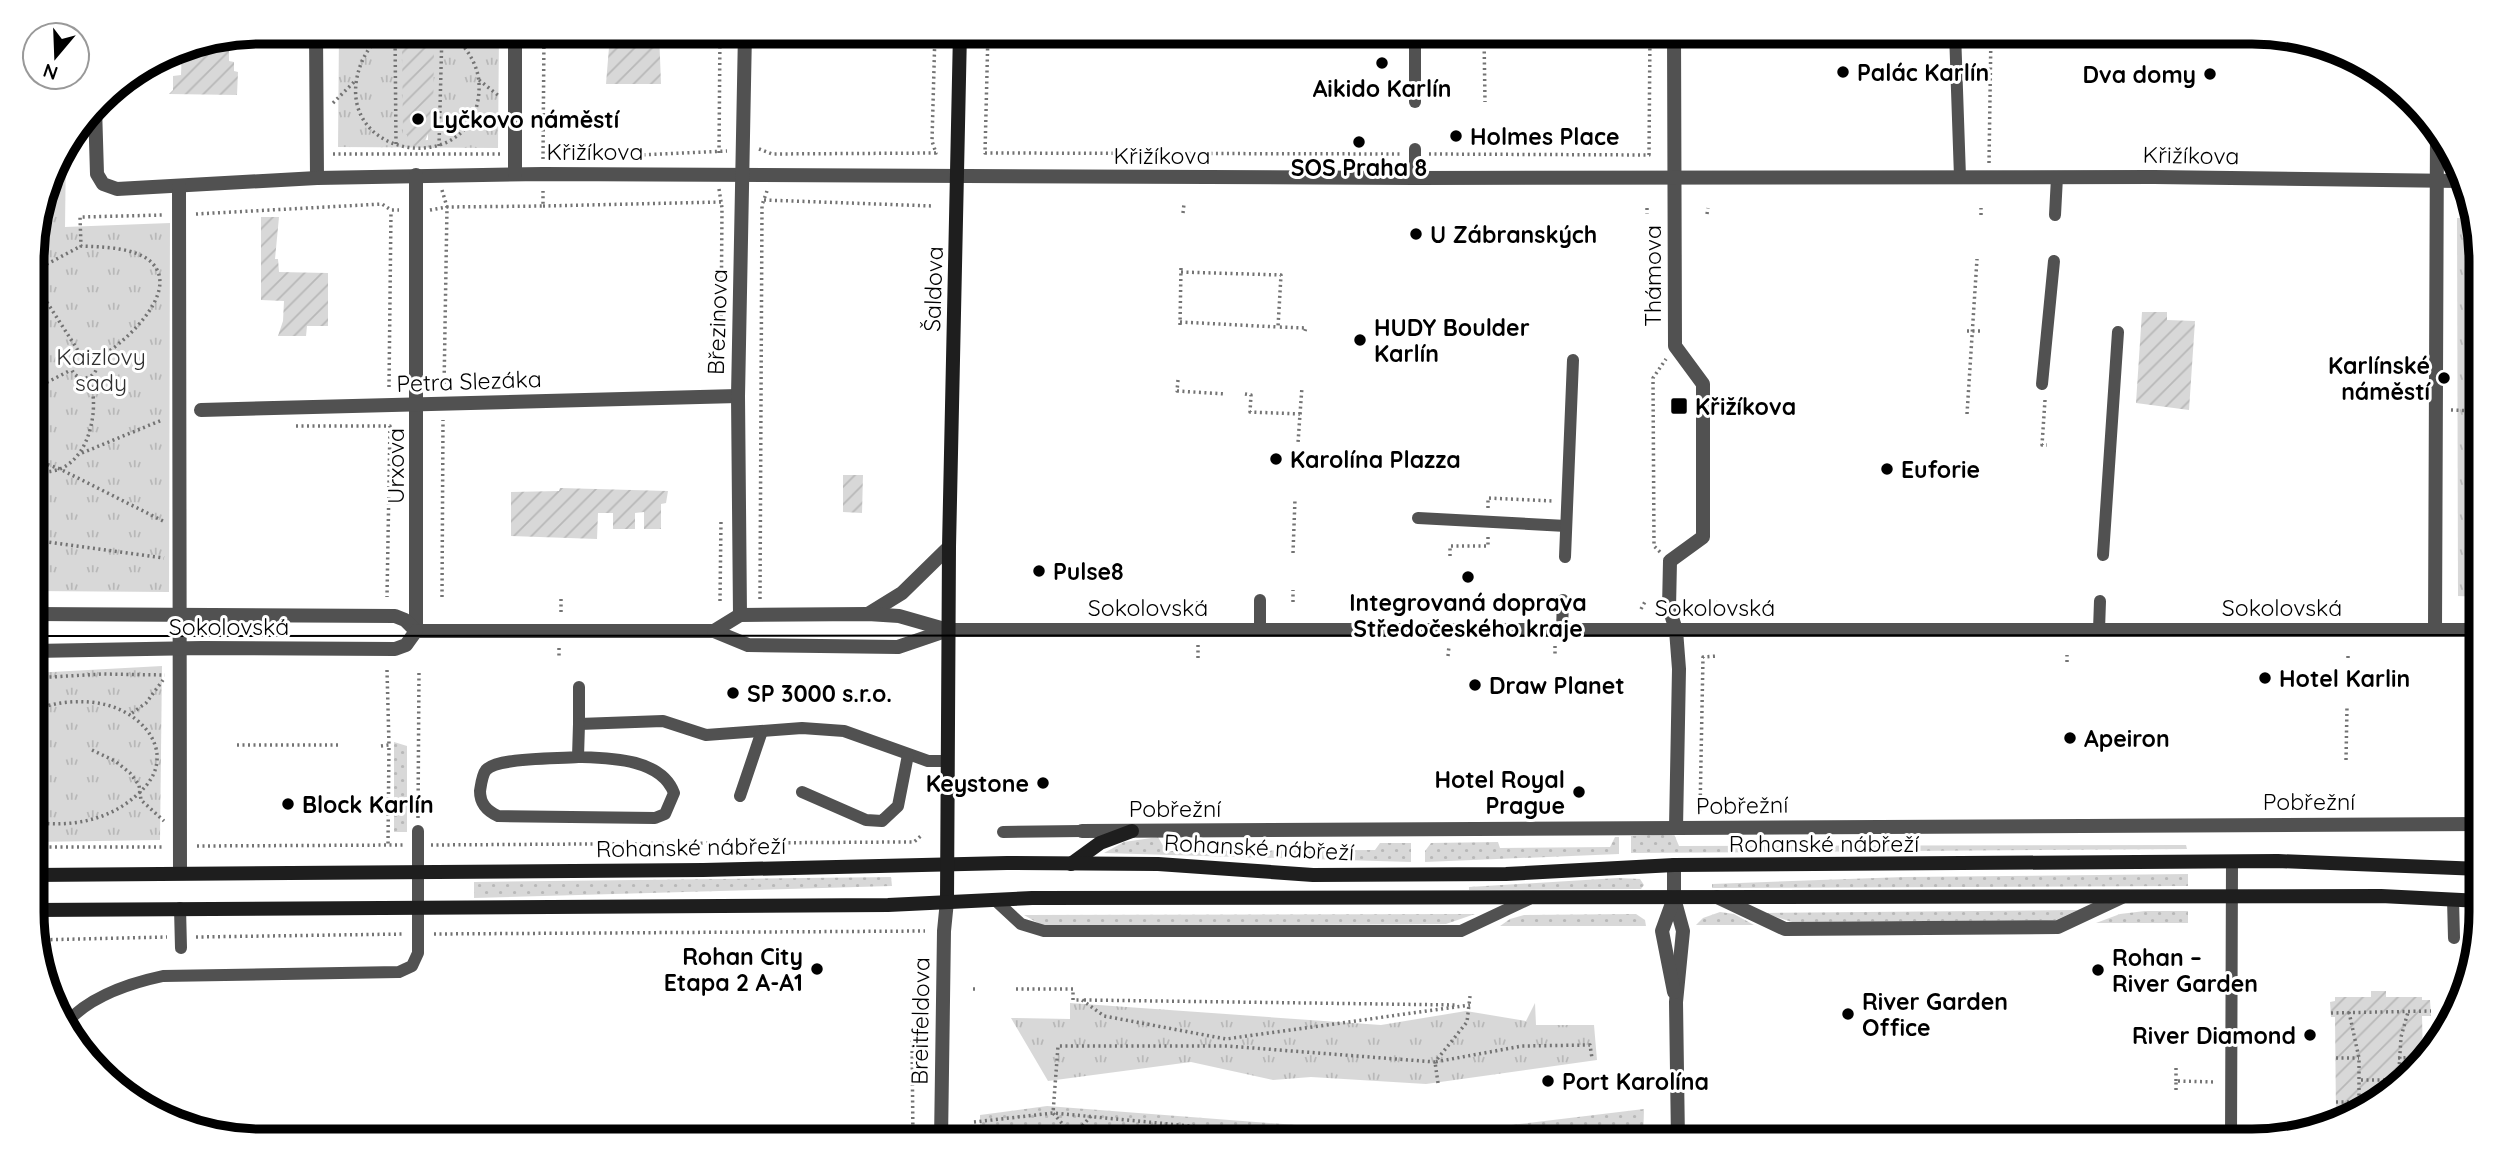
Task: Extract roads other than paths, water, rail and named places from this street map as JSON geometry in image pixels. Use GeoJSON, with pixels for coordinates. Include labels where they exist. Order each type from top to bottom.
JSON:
{"type":"FeatureCollection","features":[{"type":"Feature","properties":{"kind":"main road","name":"Šaldova"},"geometry":{"type":"LineString","coordinates":[[947,901],[949,547],[960,44]]}},
{"type":"Feature","properties":{"kind":"main road"},"geometry":{"type":"LineString","coordinates":[[1071,864],[1100,843],[1132,831]]}},
{"type":"Feature","properties":{"kind":"main road","name":"Rohanské nábřeží"},"geometry":{"type":"LineString","coordinates":[[44,875],[1071,864],[1158,864],[1313,874],[1506,874],[1674,865],[2232,862],[2357,863],[2469,868]]}},
{"type":"Feature","properties":{"kind":"main road","name":"Rohanské nábřeží"},"geometry":{"type":"LineString","coordinates":[[44,910],[888,905],[994,899],[2381,896],[2469,900]]}},
{"type":"Feature","properties":{"kind":"street"},"geometry":{"type":"LineString","coordinates":[[316,44],[317,178]]}},
{"type":"Feature","properties":{"kind":"street"},"geometry":{"type":"LineString","coordinates":[[515,44],[515,174]]}},
{"type":"Feature","properties":{"kind":"street","name":"Březinova"},"geometry":{"type":"LineString","coordinates":[[740,615],[737,396],[745,44]]}},
{"type":"Feature","properties":{"kind":"street","name":"Thámova"},"geometry":{"type":"LineString","coordinates":[[1674,44],[1675,346],[1703,384],[1703,537],[1670,561],[1669,608],[1676,630]]}},
{"type":"Feature","properties":{"kind":"street","name":"Křižíkova"},"geometry":{"type":"LineString","coordinates":[[96,120],[97,174],[103,184],[117,189],[317,178],[515,174],[1415,178],[2057,177],[2454,181]]}},
{"type":"Feature","properties":{"kind":"street"},"geometry":{"type":"LineString","coordinates":[[2435,630],[2437,148]]}},
{"type":"Feature","properties":{"kind":"street","name":"Urxova"},"geometry":{"type":"LineString","coordinates":[[416,176],[416,631]]}},
{"type":"Feature","properties":{"kind":"street"},"geometry":{"type":"LineString","coordinates":[[179,186],[180,873]]}},
{"type":"Feature","properties":{"kind":"street","name":"Petra Slezáka"},"geometry":{"type":"LineString","coordinates":[[201,410],[737,396]]}},
{"type":"Feature","properties":{"kind":"street"},"geometry":{"type":"LineString","coordinates":[[868,614],[902,593],[949,547]]}},
{"type":"Feature","properties":{"kind":"street","name":"Sokolovská"},"geometry":{"type":"LineString","coordinates":[[44,614],[395,616],[405,620],[416,631],[714,631],[748,645],[898,647],[948,630]]}},
{"type":"Feature","properties":{"kind":"street"},"geometry":{"type":"LineString","coordinates":[[714,631],[740,615]]}},
{"type":"Feature","properties":{"kind":"street","name":"Sokolovská"},"geometry":{"type":"LineString","coordinates":[[740,615],[899,616],[948,630],[2469,630]]}},
{"type":"Feature","properties":{"kind":"street"},"geometry":{"type":"LineString","coordinates":[[1676,630],[1679,669],[1676,828]]}},
{"type":"Feature","properties":{"kind":"street","name":"Sokolovská"},"geometry":{"type":"LineString","coordinates":[[44,651],[395,649],[406,645],[416,631]]}},
{"type":"Feature","properties":{"kind":"street","name":"Pobřežní"},"geometry":{"type":"LineString","coordinates":[[1082,831],[2469,824]]}},
{"type":"Feature","properties":{"kind":"street"},"geometry":{"type":"LineString","coordinates":[[1674,865],[1674,898],[1662,931],[1676,1002],[1678,1129]]}},
{"type":"Feature","properties":{"kind":"street","name":"Rohanské nábřeží"},"geometry":{"type":"LineString","coordinates":[[1717,897],[1785,929],[2058,927],[2122,897]]}},
{"type":"Feature","properties":{"kind":"street","name":"Breitfeldova"},"geometry":{"type":"LineString","coordinates":[[941,1129],[947,901]]}},
{"type":"Feature","properties":{"kind":"lane"},"geometry":{"type":"LineString","coordinates":[[1415,44],[1415,102]]}},
{"type":"Feature","properties":{"kind":"lane"},"geometry":{"type":"LineString","coordinates":[[1955,44],[1960,177]]}},
{"type":"Feature","properties":{"kind":"lane"},"geometry":{"type":"LineString","coordinates":[[1415,152],[1415,178]]}},
{"type":"Feature","properties":{"kind":"lane"},"geometry":{"type":"LineString","coordinates":[[2055,215],[2057,177]]}},
{"type":"Feature","properties":{"kind":"lane"},"geometry":{"type":"LineString","coordinates":[[2042,380],[2054,261]]}},
{"type":"Feature","properties":{"kind":"lane"},"geometry":{"type":"LineString","coordinates":[[2103,555],[2119,332]]}},
{"type":"Feature","properties":{"kind":"lane"},"geometry":{"type":"LineString","coordinates":[[1565,557],[1573,360]]}},
{"type":"Feature","properties":{"kind":"lane"},"geometry":{"type":"LineString","coordinates":[[1419,518],[1566,526]]}},
{"type":"Feature","properties":{"kind":"lane"},"geometry":{"type":"LineString","coordinates":[[1260,600],[1260,630]]}},
{"type":"Feature","properties":{"kind":"lane"},"geometry":{"type":"LineString","coordinates":[[1562,630],[1563,600]]}},
{"type":"Feature","properties":{"kind":"lane"},"geometry":{"type":"LineString","coordinates":[[2099,630],[2100,601]]}},
{"type":"Feature","properties":{"kind":"lane"},"geometry":{"type":"LineString","coordinates":[[578,758],[579,687]]}},
{"type":"Feature","properties":{"kind":"lane"},"geometry":{"type":"LineString","coordinates":[[579,724],[663,721],[706,735],[802,728],[844,731],[928,761],[947,761]]}},
{"type":"Feature","properties":{"kind":"lane"},"geometry":{"type":"LineString","coordinates":[[740,796],[762,731]]}},
{"type":"Feature","properties":{"kind":"lane"},"geometry":{"type":"LineString","coordinates":[[802,792],[866,820],[882,821],[898,806],[908,755]]}},
{"type":"Feature","properties":{"kind":"lane"},"geometry":{"type":"LineString","coordinates":[[578,758],[625,761],[662,775],[674,793],[666,814],[655,818],[498,816],[488,811],[480,800],[485,771],[497,763],[578,758]]}},
{"type":"Feature","properties":{"kind":"lane"},"geometry":{"type":"LineString","coordinates":[[71,1017],[76,1012],[132,983],[163,976],[399,972],[412,966],[418,953],[418,831]]}},
{"type":"Feature","properties":{"kind":"lane","name":"Pobřežní"},"geometry":{"type":"LineString","coordinates":[[1003,832],[1082,831]]}},
{"type":"Feature","properties":{"kind":"lane"},"geometry":{"type":"LineString","coordinates":[[2231,1129],[2232,862]]}},
{"type":"Feature","properties":{"kind":"lane"},"geometry":{"type":"LineString","coordinates":[[994,899],[1021,924],[1044,931],[1461,931],[1529,899]]}},
{"type":"Feature","properties":{"kind":"lane"},"geometry":{"type":"LineString","coordinates":[[2453,899],[2454,938]]}},
{"type":"Feature","properties":{"kind":"lane"},"geometry":{"type":"LineString","coordinates":[[180,908],[181,942]]}},
{"type":"Feature","properties":{"kind":"lane"},"geometry":{"type":"LineString","coordinates":[[68,1012],[76,1012]]}},
{"type":"Feature","properties":{"kind":"tram line"},"geometry":{"type":"LineString","coordinates":[[44,636],[2469,635]]}},
{"type":"Feature","properties":{"kind":"place","name":"Aikido Karlín"},"geometry":{"type":"Point","coordinates":[1382,63]}},
{"type":"Feature","properties":{"kind":"place","name":"Palác Karlín"},"geometry":{"type":"Point","coordinates":[1843,72]}},
{"type":"Feature","properties":{"kind":"place","name":"Dva domy"},"geometry":{"type":"Point","coordinates":[2210,74]}},
{"type":"Feature","properties":{"kind":"place","name":"Lyčkovo náměstí"},"geometry":{"type":"Point","coordinates":[418,119]}},
{"type":"Feature","properties":{"kind":"place","name":"Holmes Place"},"geometry":{"type":"Point","coordinates":[1456,136]}},
{"type":"Feature","properties":{"kind":"place","name":"SOS Praha 8"},"geometry":{"type":"Point","coordinates":[1359,142]}},
{"type":"Feature","properties":{"kind":"place","name":"U Zábranských"},"geometry":{"type":"Point","coordinates":[1416,234]}},
{"type":"Feature","properties":{"kind":"place","name":"HUDY Boulder Karlín"},"geometry":{"type":"Point","coordinates":[1360,340]}},
{"type":"Feature","properties":{"kind":"place","name":"Karlínské náměstí"},"geometry":{"type":"Point","coordinates":[2444,378]}},
{"type":"Feature","properties":{"kind":"place","name":"Křižíkova"},"geometry":{"type":"Point","coordinates":[1679,406]}},
{"type":"Feature","properties":{"kind":"place","name":"Karolína Plazza"},"geometry":{"type":"Point","coordinates":[1276,459]}},
{"type":"Feature","properties":{"kind":"place","name":"Euforie"},"geometry":{"type":"Point","coordinates":[1887,469]}},
{"type":"Feature","properties":{"kind":"place","name":"Pulse8"},"geometry":{"type":"Point","coordinates":[1039,571]}},
{"type":"Feature","properties":{"kind":"place","name":"Integrovaná doprava Středočeského kraje"},"geometry":{"type":"Point","coordinates":[1468,577]}},
{"type":"Feature","properties":{"kind":"place","name":"Hotel Karlin"},"geometry":{"type":"Point","coordinates":[2265,678]}},
{"type":"Feature","properties":{"kind":"place","name":"Draw Planet"},"geometry":{"type":"Point","coordinates":[1475,685]}},
{"type":"Feature","properties":{"kind":"place","name":"SP 3000 s.r.o."},"geometry":{"type":"Point","coordinates":[733,693]}},
{"type":"Feature","properties":{"kind":"place","name":"Apeiron"},"geometry":{"type":"Point","coordinates":[2070,738]}},
{"type":"Feature","properties":{"kind":"place","name":"Keystone"},"geometry":{"type":"Point","coordinates":[1043,783]}},
{"type":"Feature","properties":{"kind":"place","name":"Hotel Royal Prague"},"geometry":{"type":"Point","coordinates":[1579,792]}},
{"type":"Feature","properties":{"kind":"place","name":"Block Karlín"},"geometry":{"type":"Point","coordinates":[288,804]}},
{"type":"Feature","properties":{"kind":"place","name":"Rohan City Etapa 2 A-A1"},"geometry":{"type":"Point","coordinates":[817,969]}},
{"type":"Feature","properties":{"kind":"place","name":"Rohan – River Garden"},"geometry":{"type":"Point","coordinates":[2098,970]}},
{"type":"Feature","properties":{"kind":"place","name":"River Garden Office"},"geometry":{"type":"Point","coordinates":[1848,1014]}},
{"type":"Feature","properties":{"kind":"place","name":"River Diamond"},"geometry":{"type":"Point","coordinates":[2310,1035]}},
{"type":"Feature","properties":{"kind":"place","name":"Port Karolína"},"geometry":{"type":"Point","coordinates":[1548,1081]}},
{"type":"Feature","properties":{"kind":"park label","name":"Kaizlovy sady"},"geometry":{"type":"Point","coordinates":[101,369]}}]}
